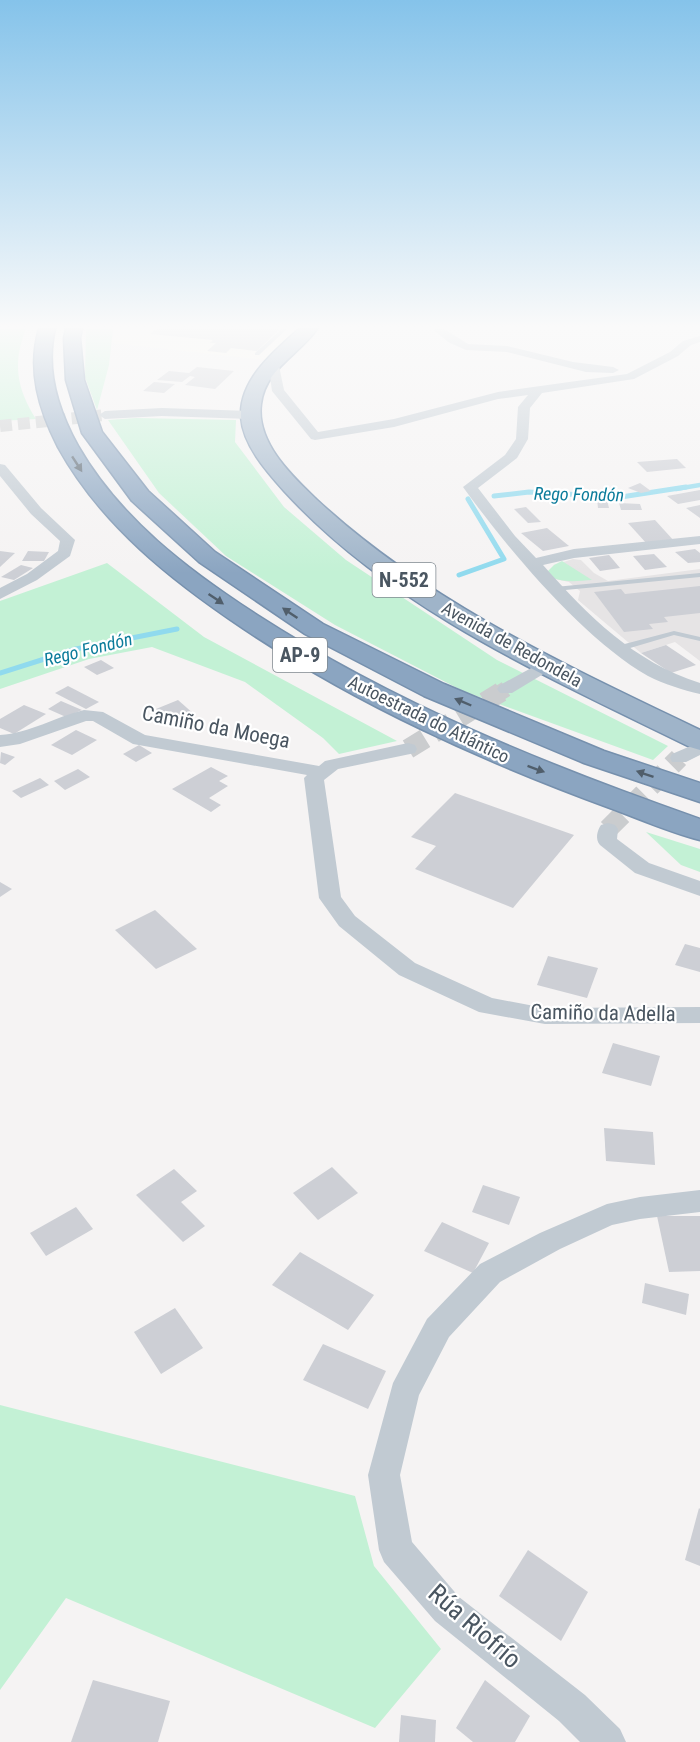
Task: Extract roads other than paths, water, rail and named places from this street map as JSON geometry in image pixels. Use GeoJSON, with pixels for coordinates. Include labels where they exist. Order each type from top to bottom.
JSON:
{"type":"FeatureCollection","features":[{"type":"Feature","properties":{"kind":"highway","name":"Autoestrada do Atlántico"},"geometry":{"type":"LineString","coordinates":[[50,410],[75,463],[120,519],[191,583],[296,653],[440,728],[526,766],[700,830]]}},
{"type":"Feature","properties":{"kind":"highway","name":"Autoestrada do Atlántico"},"geometry":{"type":"LineString","coordinates":[[85,410],[92,433],[140,496],[207,556],[314,629],[434,690],[594,757],[700,793]]}},
{"type":"Feature","properties":{"kind":"highway"},"geometry":{"type":"LineString","coordinates":[[250,415],[251,410]]}},
{"type":"Feature","properties":{"kind":"highway","name":"Avenida de Redondela"},"geometry":{"type":"LineString","coordinates":[[250,415],[255,437],[279,472],[298,494],[395,575],[462,620],[544,666],[700,741]]}},
{"type":"Feature","properties":{"kind":"street"},"geometry":{"type":"LineString","coordinates":[[294,410],[315,436],[394,423],[443,410]]}},
{"type":"Feature","properties":{"kind":"street"},"geometry":{"type":"LineString","coordinates":[[524,410],[522,439],[510,458],[470,487],[510,539],[555,589],[620,648],[656,673],[700,688]]}},
{"type":"Feature","properties":{"kind":"street"},"geometry":{"type":"LineString","coordinates":[[105,415],[162,412],[250,415]]}},
{"type":"Feature","properties":{"kind":"street"},"geometry":{"type":"LineString","coordinates":[[0,468],[36,512],[68,540],[65,553],[32,577],[0,594]]}},
{"type":"Feature","properties":{"kind":"street"},"geometry":{"type":"LineString","coordinates":[[533,563],[563,554],[700,540]]}},
{"type":"Feature","properties":{"kind":"street"},"geometry":{"type":"LineString","coordinates":[[506,689],[544,666]]}},
{"type":"Feature","properties":{"kind":"street","name":"Camiño da Moega"},"geometry":{"type":"LineString","coordinates":[[0,741],[14,740],[84,716],[97,716],[140,740],[323,771]]}},
{"type":"Feature","properties":{"kind":"street"},"geometry":{"type":"LineString","coordinates":[[679,758],[700,747]]}},
{"type":"Feature","properties":{"kind":"street"},"geometry":{"type":"LineString","coordinates":[[323,771],[332,765],[408,749]]}},
{"type":"Feature","properties":{"kind":"street","name":"Camiño da Adella"},"geometry":{"type":"LineString","coordinates":[[323,771],[314,778],[330,898],[347,921],[407,969],[487,1006],[545,1016],[700,1015]]}},
{"type":"Feature","properties":{"kind":"street"},"geometry":{"type":"LineString","coordinates":[[608,829],[607,841],[642,868],[700,889]]}},
{"type":"Feature","properties":{"kind":"street","name":"Rúa Riofrío"},"geometry":{"type":"LineString","coordinates":[[607,1742],[572,1708],[447,1609],[396,1550],[384,1475],[404,1393],[438,1328],[490,1273],[550,1241],[607,1215],[640,1208],[700,1201]]}},
{"type":"Feature","properties":{"kind":"lane"},"geometry":{"type":"LineString","coordinates":[[555,589],[700,575]]}},
{"type":"Feature","properties":{"kind":"lane"},"geometry":{"type":"LineString","coordinates":[[620,648],[674,633],[700,639]]}},
{"type":"Feature","properties":{"kind":"waterway","name":"Rego Fondón"},"geometry":{"type":"LineString","coordinates":[[676,489],[700,485]]}},
{"type":"Feature","properties":{"kind":"waterway","name":"Rego Fondón"},"geometry":{"type":"LineString","coordinates":[[494,496],[529,492],[621,497],[686,487]]}},
{"type":"Feature","properties":{"kind":"waterway","name":"Rego Fondón"},"geometry":{"type":"LineString","coordinates":[[459,575],[504,559],[468,499]]}},
{"type":"Feature","properties":{"kind":"waterway","name":"Rego Fondón"},"geometry":{"type":"LineString","coordinates":[[0,673],[76,649],[177,629]]}},
{"type":"Feature","properties":{"kind":"tunnel"},"geometry":{"type":"LineString","coordinates":[[0,426],[105,415]]}},
{"type":"Feature","properties":{"kind":"tunnel"},"geometry":{"type":"LineString","coordinates":[[498,694],[506,689]]}},
{"type":"Feature","properties":{"kind":"tunnel"},"geometry":{"type":"LineString","coordinates":[[408,749],[501,692]]}},
{"type":"Feature","properties":{"kind":"tunnel"},"geometry":{"type":"LineString","coordinates":[[608,829],[679,758]]}}]}
